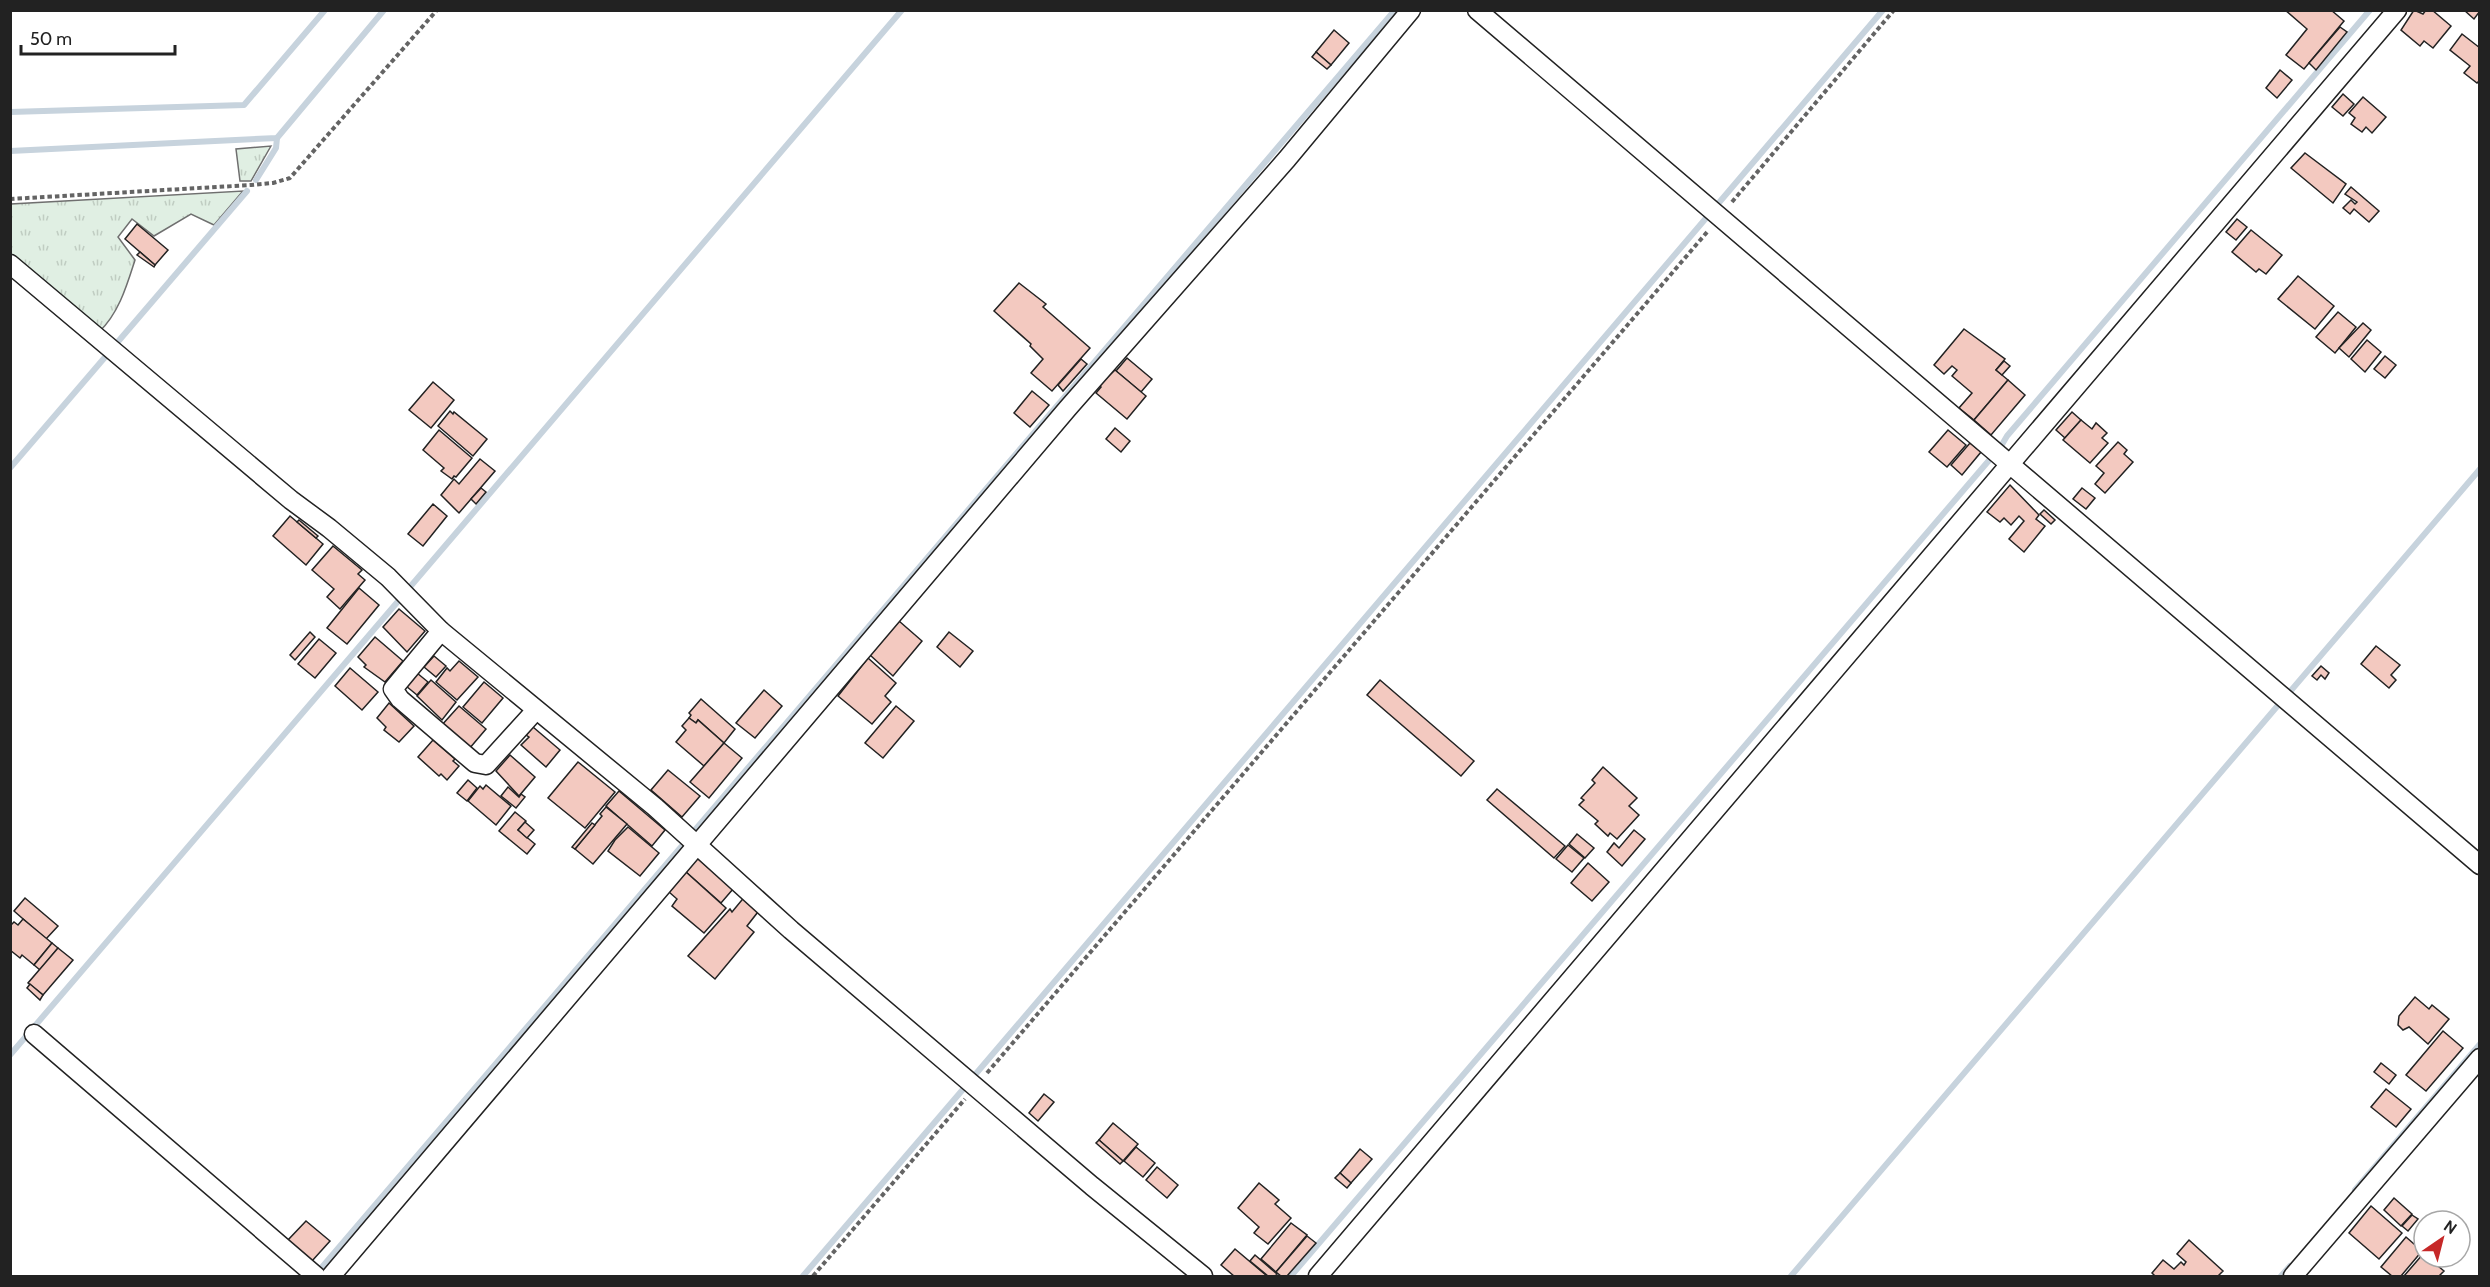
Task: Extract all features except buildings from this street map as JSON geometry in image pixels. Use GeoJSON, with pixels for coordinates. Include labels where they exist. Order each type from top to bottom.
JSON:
{"type":"FeatureCollection","features":[{"type":"Feature","properties":{"kind":"street"},"geometry":{"type":"LineString","coordinates":[[331,1276],[604,957],[696,843],[910,596],[1068,408],[1287,159],[1411,10]]}},
{"type":"Feature","properties":{"kind":"street"},"geometry":{"type":"LineString","coordinates":[[1477,10],[2480,865]]}},
{"type":"Feature","properties":{"kind":"street"},"geometry":{"type":"LineString","coordinates":[[1318,1276],[2012,465],[2397,10]]}},
{"type":"Feature","properties":{"kind":"street"},"geometry":{"type":"LineString","coordinates":[[10,264],[291,500],[388,577],[441,631],[696,843],[791,930],[975,1087],[1203,1276]]}},
{"type":"Feature","properties":{"kind":"street"},"geometry":{"type":"LineString","coordinates":[[441,631],[393,689],[400,699],[476,763],[486,765],[536,710]]}},
{"type":"Feature","properties":{"kind":"street"},"geometry":{"type":"LineString","coordinates":[[34,1034],[314,1274]]}},
{"type":"Feature","properties":{"kind":"street"},"geometry":{"type":"LineString","coordinates":[[2293,1276],[2480,1058]]}},
{"type":"Feature","properties":{"kind":"path"},"geometry":{"type":"LineString","coordinates":[[10,199],[251,185],[273,183],[290,178],[437,10]]}},
{"type":"Feature","properties":{"kind":"path"},"geometry":{"type":"LineString","coordinates":[[813,1276],[1894,10]]}},
{"type":"Feature","properties":{"kind":"green space"},"geometry":{"type":"Polygon","coordinates":[[[271,146],[251,181],[240,181],[236,149],[271,146]]]}},
{"type":"Feature","properties":{"kind":"green space"},"geometry":{"type":"Polygon","coordinates":[[[243,191],[214,225],[191,214],[154,236],[132,219],[118,237],[135,260],[117,307],[99,332],[11,255],[11,204],[243,191]]]}},
{"type":"Feature","properties":{"kind":"waterway"},"geometry":{"type":"LineString","coordinates":[[10,112],[244,105],[325,10]]}},
{"type":"Feature","properties":{"kind":"waterway"},"geometry":{"type":"LineString","coordinates":[[10,151],[277,138],[384,10]]}},
{"type":"Feature","properties":{"kind":"waterway"},"geometry":{"type":"LineString","coordinates":[[410,587],[902,10]]}},
{"type":"Feature","properties":{"kind":"waterway"},"geometry":{"type":"LineString","coordinates":[[695,830],[1395,10]]}},
{"type":"Feature","properties":{"kind":"waterway"},"geometry":{"type":"LineString","coordinates":[[1717,205],[1883,10]]}},
{"type":"Feature","properties":{"kind":"waterway"},"geometry":{"type":"LineString","coordinates":[[2000,448],[2007,436],[2370,10]]}},
{"type":"Feature","properties":{"kind":"waterway"},"geometry":{"type":"LineString","coordinates":[[256,180],[276,148],[277,138]]}},
{"type":"Feature","properties":{"kind":"waterway"},"geometry":{"type":"LineString","coordinates":[[116,344],[247,191]]}},
{"type":"Feature","properties":{"kind":"waterway"},"geometry":{"type":"LineString","coordinates":[[974,1076],[1707,217]]}},
{"type":"Feature","properties":{"kind":"waterway"},"geometry":{"type":"LineString","coordinates":[[10,468],[106,356]]}},
{"type":"Feature","properties":{"kind":"waterway"},"geometry":{"type":"LineString","coordinates":[[1291,1276],[1991,458]]}},
{"type":"Feature","properties":{"kind":"waterway"},"geometry":{"type":"LineString","coordinates":[[2288,694],[2480,469]]}},
{"type":"Feature","properties":{"kind":"waterway"},"geometry":{"type":"LineString","coordinates":[[10,1055],[400,599]]}},
{"type":"Feature","properties":{"kind":"waterway"},"geometry":{"type":"LineString","coordinates":[[1791,1276],[2280,703]]}},
{"type":"Feature","properties":{"kind":"waterway"},"geometry":{"type":"LineString","coordinates":[[317,1273],[681,847]]}},
{"type":"Feature","properties":{"kind":"waterway"},"geometry":{"type":"LineString","coordinates":[[2355,1190],[2480,1044]]}},
{"type":"Feature","properties":{"kind":"waterway"},"geometry":{"type":"LineString","coordinates":[[803,1276],[965,1087]]}},
{"type":"Feature","properties":{"kind":"waterway"},"geometry":{"type":"LineString","coordinates":[[2281,1276],[2290,1266]]}}]}
